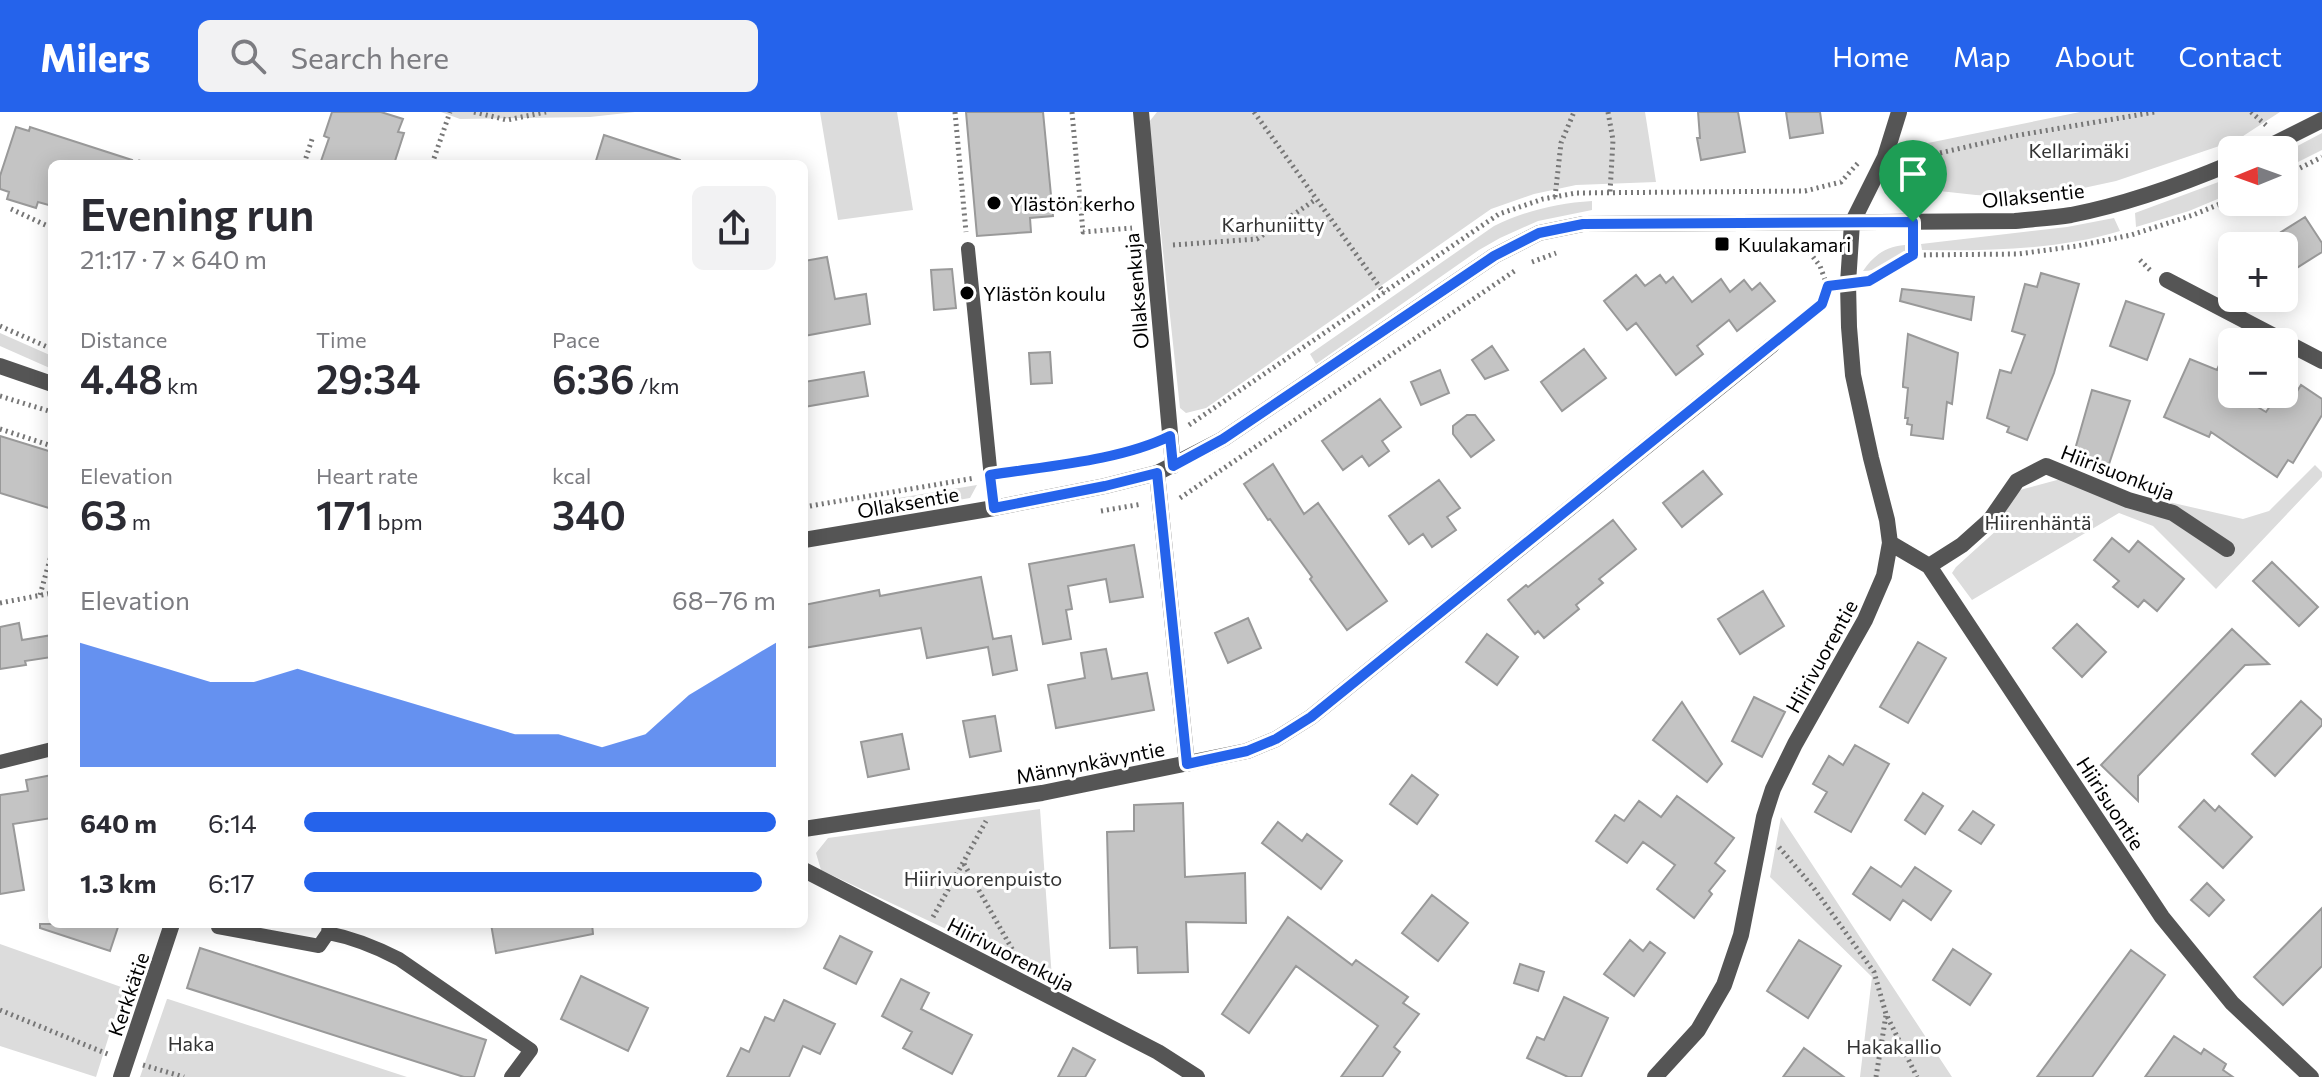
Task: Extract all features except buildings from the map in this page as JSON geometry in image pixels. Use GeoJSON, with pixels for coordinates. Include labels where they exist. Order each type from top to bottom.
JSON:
{"type":"FeatureCollection","features":[{"type":"Feature","properties":{"kind":"street","name":"Ollaksenkuja"},"geometry":{"type":"LineString","coordinates":[[1141,112],[1170,436],[1165,470],[1187,764]]}},
{"type":"Feature","properties":{"kind":"street"},"geometry":{"type":"LineString","coordinates":[[1852,223],[1885,157],[1899,112]]}},
{"type":"Feature","properties":{"kind":"street"},"geometry":{"type":"LineString","coordinates":[[2290,136],[2322,120]]}},
{"type":"Feature","properties":{"kind":"street","name":"Ollaksentie"},"geometry":{"type":"LineString","coordinates":[[808,539],[994,508],[1105,486],[1165,470],[1223,439],[1494,256],[1539,233],[1583,224],[2015,221],[2068,215],[2123,203],[2218,169]]}},
{"type":"Feature","properties":{"kind":"street","name":"Hiirivuorentie"},"geometry":{"type":"LineString","coordinates":[[1655,1077],[1698,1030],[1724,985],[1741,935],[1773,789],[1865,620],[1884,576],[1890,543],[1887,520],[1853,375],[1848,283],[1852,223]]}},
{"type":"Feature","properties":{"kind":"street"},"geometry":{"type":"LineString","coordinates":[[2167,280],[2322,361]]}},
{"type":"Feature","properties":{"kind":"street","name":"Männynkävyntie"},"geometry":{"type":"LineString","coordinates":[[808,828],[998,800],[1187,764],[1247,751],[1276,739],[1311,717],[1772,345]]}},
{"type":"Feature","properties":{"kind":"street"},"geometry":{"type":"LineString","coordinates":[[0,366],[48,383]]}},
{"type":"Feature","properties":{"kind":"street","name":"Hiirisuonkuja"},"geometry":{"type":"LineString","coordinates":[[1929,566],[1962,545],[1990,520],[2017,481],[2046,466],[2128,500],[2173,513],[2227,549]]}},
{"type":"Feature","properties":{"kind":"street","name":"Hiirisuontie"},"geometry":{"type":"LineString","coordinates":[[1890,543],[1929,566],[2162,917],[2232,1003],[2311,1077]]}},
{"type":"Feature","properties":{"kind":"street","name":"Hiirivuorenkuja"},"geometry":{"type":"LineString","coordinates":[[808,872],[1158,1052],[1197,1077]]}},
{"type":"Feature","properties":{"kind":"street","name":"Kerkkätie"},"geometry":{"type":"LineString","coordinates":[[121,1077],[171,928]]}},
{"type":"Feature","properties":{"kind":"lane"},"geometry":{"type":"LineString","coordinates":[[968,249],[994,508]]}},
{"type":"Feature","properties":{"kind":"lane"},"geometry":{"type":"LineString","coordinates":[[0,762],[48,750]]}},
{"type":"Feature","properties":{"kind":"lane"},"geometry":{"type":"LineString","coordinates":[[223,928],[319,946],[329,929],[399,959],[531,1050],[511,1077]]}},
{"type":"Feature","properties":{"kind":"path"},"geometry":{"type":"LineString","coordinates":[[433,160],[450,112]]}},
{"type":"Feature","properties":{"kind":"path"},"geometry":{"type":"LineString","coordinates":[[474,112],[507,120],[546,112]]}},
{"type":"Feature","properties":{"kind":"path"},"geometry":{"type":"LineString","coordinates":[[955,112],[968,249]]}},
{"type":"Feature","properties":{"kind":"path"},"geometry":{"type":"LineString","coordinates":[[1072,112],[1083,232],[1132,228]]}},
{"type":"Feature","properties":{"kind":"path"},"geometry":{"type":"LineString","coordinates":[[1254,112],[1384,293]]}},
{"type":"Feature","properties":{"kind":"path"},"geometry":{"type":"LineString","coordinates":[[1555,197],[1561,143],[1574,112]]}},
{"type":"Feature","properties":{"kind":"path"},"geometry":{"type":"LineString","coordinates":[[1608,112],[1613,140],[1610,192]]}},
{"type":"Feature","properties":{"kind":"path"},"geometry":{"type":"LineString","coordinates":[[1906,161],[2014,136],[2155,112]]}},
{"type":"Feature","properties":{"kind":"path"},"geometry":{"type":"LineString","coordinates":[[2251,112],[2269,127]]}},
{"type":"Feature","properties":{"kind":"path"},"geometry":{"type":"LineString","coordinates":[[305,160],[313,136]]}},
{"type":"Feature","properties":{"kind":"path"},"geometry":{"type":"LineString","coordinates":[[1911,146],[1906,161],[1913,189],[1913,255]]}},
{"type":"Feature","properties":{"kind":"path"},"geometry":{"type":"LineString","coordinates":[[808,506],[1100,457],[1152,445],[1208,414],[1499,214],[1576,193],[1805,191],[1841,182],[1865,155]]}},
{"type":"Feature","properties":{"kind":"path"},"geometry":{"type":"LineString","coordinates":[[2298,169],[2322,157]]}},
{"type":"Feature","properties":{"kind":"path"},"geometry":{"type":"LineString","coordinates":[[1153,247],[1257,239],[1315,200]]}},
{"type":"Feature","properties":{"kind":"path"},"geometry":{"type":"LineString","coordinates":[[1772,345],[1822,304],[1828,286],[1869,281],[1913,255],[2018,254],[2077,246],[2131,235],[2218,205]]}},
{"type":"Feature","properties":{"kind":"path"},"geometry":{"type":"LineString","coordinates":[[11,209],[48,226]]}},
{"type":"Feature","properties":{"kind":"path"},"geometry":{"type":"LineString","coordinates":[[0,326],[48,347]]}},
{"type":"Feature","properties":{"kind":"path"},"geometry":{"type":"LineString","coordinates":[[0,396],[48,411]]}},
{"type":"Feature","properties":{"kind":"path"},"geometry":{"type":"LineString","coordinates":[[0,429],[48,445]]}},
{"type":"Feature","properties":{"kind":"path"},"geometry":{"type":"LineString","coordinates":[[40,595],[48,566]]}},
{"type":"Feature","properties":{"kind":"path"},"geometry":{"type":"LineString","coordinates":[[0,603],[48,594]]}},
{"type":"Feature","properties":{"kind":"path"},"geometry":{"type":"LineString","coordinates":[[925,932],[998,800]]}},
{"type":"Feature","properties":{"kind":"path"},"geometry":{"type":"LineString","coordinates":[[1762,828],[1813,887],[1874,972],[1886,1014],[1917,1077]]}},
{"type":"Feature","properties":{"kind":"path"},"geometry":{"type":"LineString","coordinates":[[964,863],[1033,988]]}},
{"type":"Feature","properties":{"kind":"path"},"geometry":{"type":"LineString","coordinates":[[0,1010],[112,1055]]}},
{"type":"Feature","properties":{"kind":"path"},"geometry":{"type":"LineString","coordinates":[[1876,1077],[1886,1014]]}},
{"type":"Feature","properties":{"kind":"green space"},"geometry":{"type":"Polygon","coordinates":[[[441,112],[635,112],[590,117],[460,119],[441,112]]]}},
{"type":"Feature","properties":{"kind":"green space"},"geometry":{"type":"Polygon","coordinates":[[[820,112],[897,112],[913,210],[838,220],[820,112]]]}},
{"type":"Feature","properties":{"kind":"green space","name":"Karhuniitty"},"geometry":{"type":"Polygon","coordinates":[[[1157,112],[1645,112],[1656,182],[1576,185],[1534,194],[1491,209],[1206,408],[1186,413],[1180,408],[1149,122],[1157,112]]]}},
{"type":"Feature","properties":{"kind":"green space","name":"Kellarimäki"},"geometry":{"type":"Polygon","coordinates":[[[2080,112],[2280,112],[2243,136],[2218,136],[2218,146],[2116,181],[2065,192],[2011,197],[1939,191],[1920,185],[1915,166],[1923,144],[2080,112]]]}},
{"type":"Feature","properties":{"kind":"green space"},"geometry":{"type":"Polygon","coordinates":[[[2322,133],[2322,150],[2298,162],[2298,146],[2322,133]]]}},
{"type":"Feature","properties":{"kind":"green space"},"geometry":{"type":"Polygon","coordinates":[[[2218,182],[2218,199],[2189,211],[2136,227],[2135,213],[2218,182]]]}},
{"type":"Feature","properties":{"kind":"green space"},"geometry":{"type":"Polygon","coordinates":[[[1592,201],[1592,210],[1538,221],[1479,250],[1316,364],[1310,354],[1494,226],[1542,209],[1592,201]]]}},
{"type":"Feature","properties":{"kind":"green space"},"geometry":{"type":"Polygon","coordinates":[[[2114,218],[2120,231],[2047,246],[1922,250],[1921,244],[2067,227],[2114,218]]]}},
{"type":"Feature","properties":{"kind":"green space"},"geometry":{"type":"Polygon","coordinates":[[[1905,245],[1905,252],[1891,263],[1863,271],[1881,253],[1905,245]]]}},
{"type":"Feature","properties":{"kind":"green space"},"geometry":{"type":"Polygon","coordinates":[[[0,333],[48,354],[48,367],[0,346],[0,333]]]}},
{"type":"Feature","properties":{"kind":"green space","name":"Hiirenhäntä"},"geometry":{"type":"Polygon","coordinates":[[[2315,465],[2322,472],[2322,477],[2216,589],[2153,526],[2119,513],[1972,600],[1952,573],[1998,529],[2006,506],[2016,491],[2083,473],[2121,491],[2243,519],[2269,511],[2315,465]]]}},
{"type":"Feature","properties":{"kind":"green space"},"geometry":{"type":"Polygon","coordinates":[[[977,485],[970,498],[870,515],[868,503],[977,485]]]}},
{"type":"Feature","properties":{"kind":"green space","name":"Hiirivuorenpuisto"},"geometry":{"type":"Polygon","coordinates":[[[1040,809],[1052,979],[821,870],[816,853],[828,838],[1040,809]]]}},
{"type":"Feature","properties":{"kind":"green space","name":"Hakakallio"},"geometry":{"type":"Polygon","coordinates":[[[1781,817],[1952,1077],[1860,1077],[1872,977],[1770,877],[1781,817]]]}},
{"type":"Feature","properties":{"kind":"green space"},"geometry":{"type":"Polygon","coordinates":[[[0,944],[124,988],[96,1077],[0,1046],[0,944]]]}},
{"type":"Feature","properties":{"kind":"green space","name":"Haka"},"geometry":{"type":"Polygon","coordinates":[[[168,999],[407,1077],[140,1077],[168,999]]]}},
{"type":"Feature","properties":{"kind":"place","name":"Ylästön kerho"},"geometry":{"type":"Point","coordinates":[994,203]}},
{"type":"Feature","properties":{"kind":"place","name":"Kuulakamari"},"geometry":{"type":"Point","coordinates":[1722,244]}},
{"type":"Feature","properties":{"kind":"place","name":"Ylästön koulu"},"geometry":{"type":"Point","coordinates":[967,293]}},
{"type":"Feature","properties":{"kind":"route"},"geometry":{"type":"LineString","coordinates":[[1913,222],[1913,255],[1869,281],[1828,286],[1822,304],[1311,717],[1276,739],[1247,751],[1187,764],[1157,473],[994,508],[990,475],[1100,457],[1152,445],[1170,436],[1173,466],[1223,439],[1494,256],[1539,233],[1583,224],[1913,222]]}}]}
